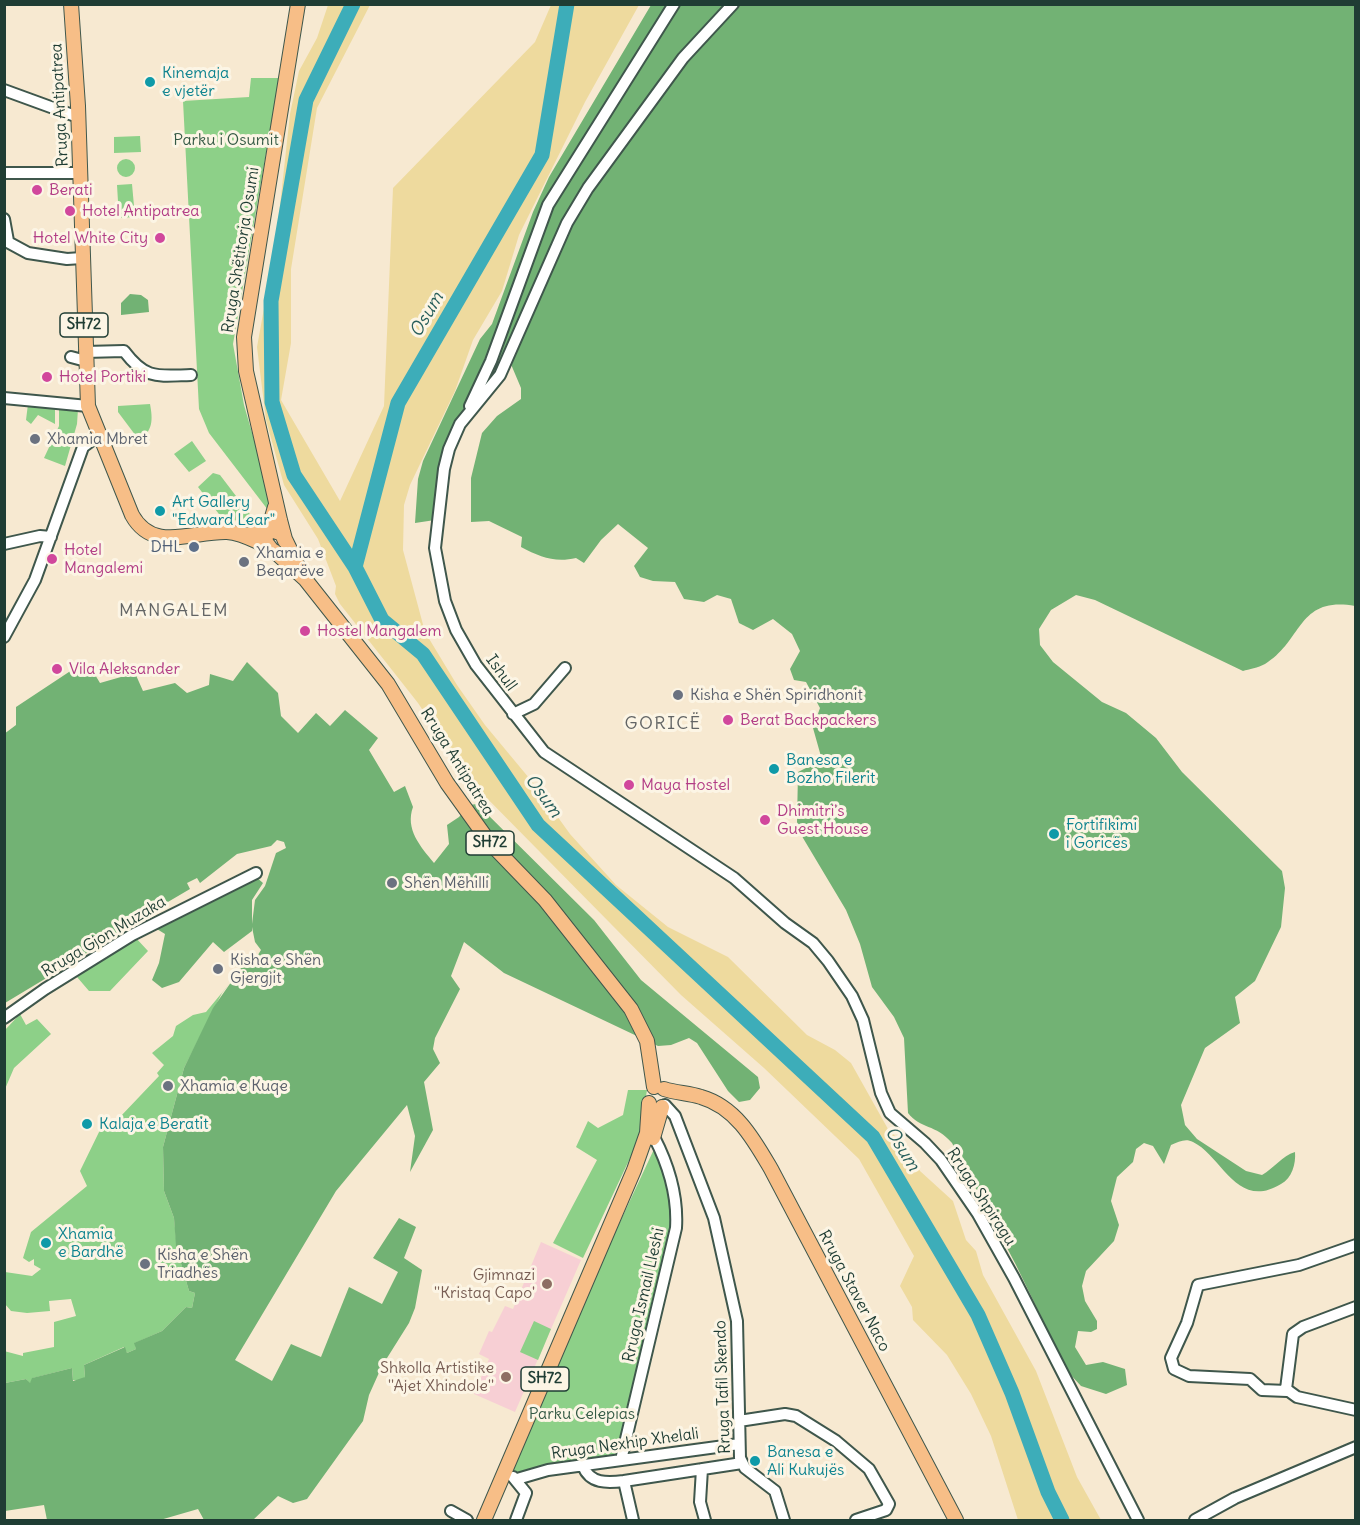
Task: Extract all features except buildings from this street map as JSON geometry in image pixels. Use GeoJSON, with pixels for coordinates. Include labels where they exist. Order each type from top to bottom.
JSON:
{"type":"FeatureCollection","features":[{"type":"Feature","properties":{"kind":"main road","name":"Rruga Antipatrea"},"geometry":{"type":"LineString","coordinates":[[71,4],[78,117],[88,406],[132,515],[146,533],[162,538],[219,532],[244,535],[270,543],[305,579],[388,684],[479,829],[545,900],[630,1009],[647,1041],[660,1099],[654,1137],[618,1223],[606,1237]]}},
{"type":"Feature","properties":{"kind":"main road","name":"Rruga Shëtitorja Osumi"},"geometry":{"type":"LineString","coordinates":[[298,4],[244,337],[246,371],[285,539],[305,579]]}},
{"type":"Feature","properties":{"kind":"main road","name":"Rruga Shëtitorja Osumi"},"geometry":{"type":"LineString","coordinates":[[270,543],[277,500]]}},
{"type":"Feature","properties":{"kind":"main road","name":"SH72"},"geometry":{"type":"LineString","coordinates":[[270,543],[280,532],[285,539]]}},
{"type":"Feature","properties":{"kind":"main road","name":"Rruga Staver Naco"},"geometry":{"type":"LineString","coordinates":[[660,1099],[700,1096],[728,1111],[746,1128],[771,1169],[956,1521]]}},
{"type":"Feature","properties":{"kind":"main road","name":"Rruga Antipatrea"},"geometry":{"type":"LineString","coordinates":[[484,1521],[511,1476],[645,1143],[660,1099]]}},
{"type":"Feature","properties":{"kind":"street"},"geometry":{"type":"LineString","coordinates":[[468,412],[495,350],[548,206],[674,4]]}},
{"type":"Feature","properties":{"kind":"street","name":"Ishull"},"geometry":{"type":"LineString","coordinates":[[733,4],[683,58],[588,188],[567,223],[500,375],[468,412],[449,448],[444,469],[436,556],[445,601],[456,630],[476,665],[549,757],[750,890]]}},
{"type":"Feature","properties":{"kind":"street"},"geometry":{"type":"LineString","coordinates":[[4,90],[78,117]]}},
{"type":"Feature","properties":{"kind":"street"},"geometry":{"type":"LineString","coordinates":[[4,172],[80,173]]}},
{"type":"Feature","properties":{"kind":"street"},"geometry":{"type":"LineString","coordinates":[[4,219],[6,240],[28,253],[67,259],[82,258]]}},
{"type":"Feature","properties":{"kind":"street"},"geometry":{"type":"LineString","coordinates":[[71,357],[123,351],[136,366],[152,376],[191,375]]}},
{"type":"Feature","properties":{"kind":"street"},"geometry":{"type":"LineString","coordinates":[[4,398],[88,406]]}},
{"type":"Feature","properties":{"kind":"street"},"geometry":{"type":"LineString","coordinates":[[4,637],[28,596],[83,447],[99,435]]}},
{"type":"Feature","properties":{"kind":"street"},"geometry":{"type":"LineString","coordinates":[[4,544],[40,536],[51,537]]}},
{"type":"Feature","properties":{"kind":"street"},"geometry":{"type":"LineString","coordinates":[[513,714],[534,704],[565,668]]}},
{"type":"Feature","properties":{"kind":"street","name":"Rruga Gjon Muzaka"},"geometry":{"type":"LineString","coordinates":[[4,1018],[132,934],[256,873]]}},
{"type":"Feature","properties":{"kind":"street","name":"Rruga Shpiragu"},"geometry":{"type":"LineString","coordinates":[[750,890],[785,923],[813,943],[852,996],[863,1020],[885,1105],[894,1118],[926,1143],[941,1160],[978,1214],[1014,1278],[1138,1521]]}},
{"type":"Feature","properties":{"kind":"street","name":"Rruga Tafil Skendo"},"geometry":{"type":"LineString","coordinates":[[660,1099],[675,1116],[720,1240],[737,1321],[738,1444],[742,1463],[775,1491],[784,1521]]}},
{"type":"Feature","properties":{"kind":"street","name":"Rruga Ismail Lleshi"},"geometry":{"type":"LineString","coordinates":[[621,1460],[676,1228],[676,1207],[666,1161],[654,1137]]}},
{"type":"Feature","properties":{"kind":"street"},"geometry":{"type":"LineString","coordinates":[[1356,1245],[1262,1274],[1203,1283],[1194,1291],[1187,1323],[1171,1358],[1174,1369],[1189,1376],[1250,1379],[1262,1390],[1287,1391],[1297,1397],[1356,1410]]}},
{"type":"Feature","properties":{"kind":"street"},"geometry":{"type":"LineString","coordinates":[[1287,1391],[1290,1343],[1293,1334],[1303,1327],[1356,1307]]}},
{"type":"Feature","properties":{"kind":"street"},"geometry":{"type":"LineString","coordinates":[[739,1421],[791,1414],[836,1441],[869,1469],[889,1504],[886,1510],[856,1521]]}},
{"type":"Feature","properties":{"kind":"street","name":"Rruga Nexhip Xhelali"},"geometry":{"type":"LineString","coordinates":[[511,1476],[738,1444]]}},
{"type":"Feature","properties":{"kind":"street"},"geometry":{"type":"LineString","coordinates":[[1195,1521],[1235,1498],[1356,1447]]}},
{"type":"Feature","properties":{"kind":"street"},"geometry":{"type":"LineString","coordinates":[[583,1466],[586,1472],[599,1481],[624,1481],[742,1463]]}},
{"type":"Feature","properties":{"kind":"street"},"geometry":{"type":"LineString","coordinates":[[702,1469],[700,1502],[705,1521]]}},
{"type":"Feature","properties":{"kind":"street"},"geometry":{"type":"LineString","coordinates":[[511,1476],[526,1493],[516,1521]]}},
{"type":"Feature","properties":{"kind":"street"},"geometry":{"type":"LineString","coordinates":[[624,1481],[633,1521]]}},
{"type":"Feature","properties":{"kind":"street"},"geometry":{"type":"LineString","coordinates":[[451,1511],[467,1521]]}},
{"type":"Feature","properties":{"kind":"shaded area"},"geometry":{"type":"Polygon","coordinates":[[[541,1242],[581,1260],[515,1412],[474,1394],[489,1359],[479,1354],[489,1331],[492,1332],[505,1306],[513,1309],[541,1242]]]}},
{"type":"Feature","properties":{"kind":"green space"},"geometry":{"type":"Polygon","coordinates":[[[651,5],[1355,5],[1355,606],[1336,605],[1322,608],[1311,614],[1277,654],[1265,664],[1243,671],[1095,600],[1076,595],[1051,610],[1039,629],[1040,645],[1053,662],[1102,702],[1126,713],[1156,738],[1182,772],[1282,871],[1285,888],[1281,927],[1255,981],[1235,997],[1240,1023],[1205,1048],[1181,1105],[1185,1125],[1197,1139],[1246,1171],[1262,1175],[1286,1156],[1295,1152],[1292,1170],[1281,1184],[1266,1191],[1253,1191],[1241,1186],[1231,1178],[1193,1142],[1187,1140],[1171,1145],[1164,1164],[1153,1146],[1144,1143],[1136,1149],[1133,1162],[1117,1177],[1111,1201],[1119,1225],[1114,1241],[1086,1271],[1082,1286],[1085,1301],[1097,1321],[1097,1329],[1091,1332],[1078,1331],[1075,1347],[1086,1365],[1103,1362],[1125,1369],[1127,1385],[1106,1394],[1081,1386],[1068,1372],[1016,1265],[952,1143],[940,1133],[918,1122],[908,1113],[904,1038],[894,1017],[872,987],[860,944],[846,910],[803,838],[797,822],[798,772],[822,760],[813,728],[820,708],[806,682],[794,680],[790,669],[800,651],[792,634],[773,619],[753,630],[739,623],[731,599],[717,595],[704,602],[684,599],[675,582],[653,581],[640,577],[634,566],[648,548],[618,524],[601,540],[584,563],[576,558],[561,560],[541,556],[521,547],[522,537],[489,521],[471,522],[471,478],[482,433],[497,416],[521,399],[521,388],[510,362],[489,357],[447,448],[435,520],[415,523],[418,479],[423,461],[480,339],[492,324],[533,212],[549,177],[651,5]]]}},
{"type":"Feature","properties":{"kind":"green space","name":"Parku i Osumit"},"geometry":{"type":"Polygon","coordinates":[[[251,78],[279,78],[233,344],[244,405],[273,505],[268,510],[209,433],[199,409],[183,101],[249,97],[251,78]]]}},
{"type":"Feature","properties":{"kind":"green space"},"geometry":{"type":"Polygon","coordinates":[[[140,136],[141,152],[114,153],[114,137],[140,136]]]}},
{"type":"Feature","properties":{"kind":"green space"},"geometry":{"type":"Polygon","coordinates":[[[126,159],[132,162],[135,168],[132,174],[126,177],[120,174],[117,168],[120,162],[126,159]]]}},
{"type":"Feature","properties":{"kind":"green space"},"geometry":{"type":"Polygon","coordinates":[[[132,184],[135,217],[119,218],[117,185],[132,184]]]}},
{"type":"Feature","properties":{"kind":"green space"},"geometry":{"type":"Polygon","coordinates":[[[130,294],[141,295],[148,300],[149,312],[121,315],[121,303],[130,294]]]}},
{"type":"Feature","properties":{"kind":"green space"},"geometry":{"type":"Polygon","coordinates":[[[28,404],[55,406],[55,424],[38,415],[31,424],[26,420],[28,404]]]}},
{"type":"Feature","properties":{"kind":"green space"},"geometry":{"type":"Polygon","coordinates":[[[150,404],[151,425],[144,437],[139,440],[118,412],[118,406],[150,404]]]}},
{"type":"Feature","properties":{"kind":"green space"},"geometry":{"type":"Polygon","coordinates":[[[59,406],[78,409],[77,424],[65,466],[44,458],[59,426],[59,406]]]}},
{"type":"Feature","properties":{"kind":"green space"},"geometry":{"type":"Polygon","coordinates":[[[192,441],[206,461],[189,472],[174,454],[192,441]]]}},
{"type":"Feature","properties":{"kind":"green space"},"geometry":{"type":"Polygon","coordinates":[[[213,473],[220,475],[262,530],[245,522],[222,518],[198,487],[213,473]]]}},
{"type":"Feature","properties":{"kind":"green space"},"geometry":{"type":"Polygon","coordinates":[[[247,662],[278,693],[281,716],[298,733],[316,713],[330,726],[345,710],[378,738],[369,750],[394,792],[405,786],[413,807],[412,830],[419,844],[434,863],[449,844],[447,825],[459,817],[469,805],[477,804],[594,920],[641,980],[758,1077],[760,1088],[750,1100],[739,1102],[728,1091],[697,1043],[689,1038],[671,1045],[658,1046],[504,973],[464,942],[451,976],[460,989],[435,1038],[433,1049],[440,1063],[424,1082],[433,1130],[410,1172],[415,1136],[407,1105],[336,1191],[235,1360],[272,1381],[291,1344],[321,1357],[349,1287],[382,1304],[398,1272],[373,1258],[399,1218],[416,1227],[404,1258],[422,1270],[415,1308],[409,1323],[382,1366],[369,1395],[363,1421],[307,1499],[293,1503],[278,1496],[253,1520],[204,1520],[198,1509],[160,1520],[47,1520],[44,1505],[5,1511],[5,1383],[26,1379],[30,1383],[32,1378],[72,1368],[73,1381],[85,1377],[84,1365],[125,1347],[127,1353],[136,1349],[134,1343],[162,1331],[186,1307],[192,1308],[195,1293],[189,1291],[176,1246],[174,1218],[164,1191],[163,1147],[184,1068],[213,1008],[248,958],[256,958],[261,950],[255,942],[252,927],[252,931],[224,952],[213,942],[179,982],[162,988],[152,980],[159,963],[165,934],[152,926],[255,876],[263,883],[252,900],[252,924],[255,900],[265,886],[276,853],[286,848],[284,842],[277,840],[271,846],[237,854],[200,883],[197,878],[187,883],[190,889],[144,916],[136,914],[134,922],[79,958],[74,954],[67,955],[64,961],[68,967],[5,1003],[4,734],[16,725],[16,707],[81,664],[91,668],[100,683],[135,673],[143,691],[175,683],[187,693],[209,685],[210,674],[233,681],[247,662]]]}},
{"type":"Feature","properties":{"kind":"green space"},"geometry":{"type":"Polygon","coordinates":[[[135,937],[148,951],[110,991],[89,991],[77,977],[135,937]]]}},
{"type":"Feature","properties":{"kind":"green space"},"geometry":{"type":"Polygon","coordinates":[[[230,983],[222,993],[184,1068],[163,1147],[164,1191],[174,1218],[177,1249],[189,1291],[195,1293],[192,1308],[186,1307],[162,1331],[135,1343],[136,1349],[127,1353],[124,1347],[84,1365],[85,1377],[82,1380],[73,1380],[72,1368],[33,1378],[30,1384],[26,1379],[5,1383],[4,1351],[23,1356],[23,1353],[54,1347],[54,1322],[76,1316],[71,1299],[49,1301],[50,1311],[27,1313],[11,1311],[5,1304],[5,1272],[32,1276],[41,1269],[34,1265],[34,1259],[29,1262],[23,1258],[31,1232],[87,1186],[80,1171],[100,1130],[120,1117],[159,1076],[157,1073],[164,1065],[152,1053],[173,1036],[176,1026],[193,1015],[206,1012],[230,983]]]}},
{"type":"Feature","properties":{"kind":"green space"},"geometry":{"type":"Polygon","coordinates":[[[20,1014],[26,1025],[37,1019],[51,1034],[14,1068],[5,1089],[5,1030],[20,1014]]]}},
{"type":"Feature","properties":{"kind":"green space"},"geometry":{"type":"Polygon","coordinates":[[[628,1090],[647,1090],[639,1139],[583,1258],[553,1243],[597,1160],[576,1147],[588,1121],[598,1128],[623,1115],[628,1090]]]}},
{"type":"Feature","properties":{"kind":"green space","name":"Parku Celepias"},"geometry":{"type":"Polygon","coordinates":[[[655,1147],[663,1162],[673,1212],[669,1240],[652,1301],[618,1458],[519,1475],[510,1471],[607,1242],[613,1237],[655,1147]]]}},
{"type":"Feature","properties":{"kind":"green space"},"geometry":{"type":"Polygon","coordinates":[[[534,1321],[551,1329],[538,1360],[520,1352],[534,1321]]]}},
{"type":"Feature","properties":{"kind":"sand"},"geometry":{"type":"Polygon","coordinates":[[[328,5],[370,5],[317,108],[291,269],[291,343],[281,400],[340,501],[384,406],[393,188],[535,42],[551,5],[639,5],[585,102],[519,235],[502,291],[473,340],[455,391],[410,485],[404,505],[403,550],[425,632],[457,685],[485,725],[534,784],[570,834],[616,885],[668,927],[728,957],[807,1035],[835,1050],[851,1063],[888,1129],[904,1145],[920,1171],[953,1201],[966,1240],[976,1251],[983,1275],[1036,1371],[1077,1477],[1101,1520],[1018,1520],[991,1436],[971,1394],[947,1355],[913,1320],[912,1307],[900,1286],[914,1256],[859,1159],[764,1068],[681,995],[470,781],[418,703],[340,604],[335,594],[336,586],[318,539],[284,485],[266,420],[257,347],[276,242],[290,114],[299,71],[317,38],[328,5]]]}},
{"type":"Feature","properties":{"kind":"waterway"},"geometry":{"type":"LineString","coordinates":[[353,4],[306,100],[271,301],[272,402],[294,475],[355,567]]}},
{"type":"Feature","properties":{"kind":"waterway","name":"Osum"},"geometry":{"type":"LineString","coordinates":[[567,4],[542,155],[398,403],[355,567],[382,620],[423,654],[538,825],[873,1137],[978,1315],[1012,1393],[1048,1492],[1062,1520]]}},
{"type":"Feature","properties":{"kind":"place","name":"Kinemaja e vjetër"},"geometry":{"type":"Point","coordinates":[150,82]}},
{"type":"Feature","properties":{"kind":"place","name":"Berati"},"geometry":{"type":"Point","coordinates":[37,190]}},
{"type":"Feature","properties":{"kind":"place","name":"Hotel Antipatrea"},"geometry":{"type":"Point","coordinates":[70,211]}},
{"type":"Feature","properties":{"kind":"place","name":"Hotel White City"},"geometry":{"type":"Point","coordinates":[160,238]}},
{"type":"Feature","properties":{"kind":"place","name":"Hotel Portiki"},"geometry":{"type":"Point","coordinates":[47,377]}},
{"type":"Feature","properties":{"kind":"place","name":"Xhamia Mbret"},"geometry":{"type":"Point","coordinates":[35,439]}},
{"type":"Feature","properties":{"kind":"place","name":"Art Gallery \"Edward Lear\""},"geometry":{"type":"Point","coordinates":[160,511]}},
{"type":"Feature","properties":{"kind":"place","name":"DHL"},"geometry":{"type":"Point","coordinates":[194,547]}},
{"type":"Feature","properties":{"kind":"place","name":"Hotel Mangalemi"},"geometry":{"type":"Point","coordinates":[52,559]}},
{"type":"Feature","properties":{"kind":"place","name":"Xhamia e Beqarëve"},"geometry":{"type":"Point","coordinates":[244,562]}},
{"type":"Feature","properties":{"kind":"place","name":"Hostel Mangalem"},"geometry":{"type":"Point","coordinates":[305,631]}},
{"type":"Feature","properties":{"kind":"place","name":"Vila Aleksander"},"geometry":{"type":"Point","coordinates":[57,669]}},
{"type":"Feature","properties":{"kind":"place","name":"Kisha e Shën Spiridhonit"},"geometry":{"type":"Point","coordinates":[678,695]}},
{"type":"Feature","properties":{"kind":"place","name":"Berat Backpackers"},"geometry":{"type":"Point","coordinates":[728,720]}},
{"type":"Feature","properties":{"kind":"place","name":"Banesa e Bozho Filerit"},"geometry":{"type":"Point","coordinates":[774,769]}},
{"type":"Feature","properties":{"kind":"place","name":"Maya Hostel"},"geometry":{"type":"Point","coordinates":[629,785]}},
{"type":"Feature","properties":{"kind":"place","name":"Dhimitri's Guest House"},"geometry":{"type":"Point","coordinates":[765,820]}},
{"type":"Feature","properties":{"kind":"place","name":"Fortifikimi i Goricës"},"geometry":{"type":"Point","coordinates":[1054,834]}},
{"type":"Feature","properties":{"kind":"place","name":"Shën Mëhilli"},"geometry":{"type":"Point","coordinates":[392,883]}},
{"type":"Feature","properties":{"kind":"place","name":"Kisha e Shën Gjergjit"},"geometry":{"type":"Point","coordinates":[218,969]}},
{"type":"Feature","properties":{"kind":"place","name":"Xhamia e Kuqe"},"geometry":{"type":"Point","coordinates":[168,1086]}},
{"type":"Feature","properties":{"kind":"place","name":"Kalaja e Beratit"},"geometry":{"type":"Point","coordinates":[87,1124]}},
{"type":"Feature","properties":{"kind":"place","name":"Xhamia e Bardhë"},"geometry":{"type":"Point","coordinates":[46,1243]}},
{"type":"Feature","properties":{"kind":"place","name":"Kisha e Shën Triadhës"},"geometry":{"type":"Point","coordinates":[145,1264]}},
{"type":"Feature","properties":{"kind":"place","name":"Gjimnazi ''Kristaq Capo'"},"geometry":{"type":"Point","coordinates":[547,1284]}},
{"type":"Feature","properties":{"kind":"place","name":"Shkolla Artistike ''Ajet Xhindole''"},"geometry":{"type":"Point","coordinates":[506,1377]}},
{"type":"Feature","properties":{"kind":"place","name":"Banesa e Ali Kukujës"},"geometry":{"type":"Point","coordinates":[755,1461]}},
{"type":"Feature","properties":{"kind":"district","name":"MANGALEM"},"geometry":{"type":"Point","coordinates":[174,611]}},
{"type":"Feature","properties":{"kind":"district","name":"GORICË"},"geometry":{"type":"Point","coordinates":[663,724]}}]}
